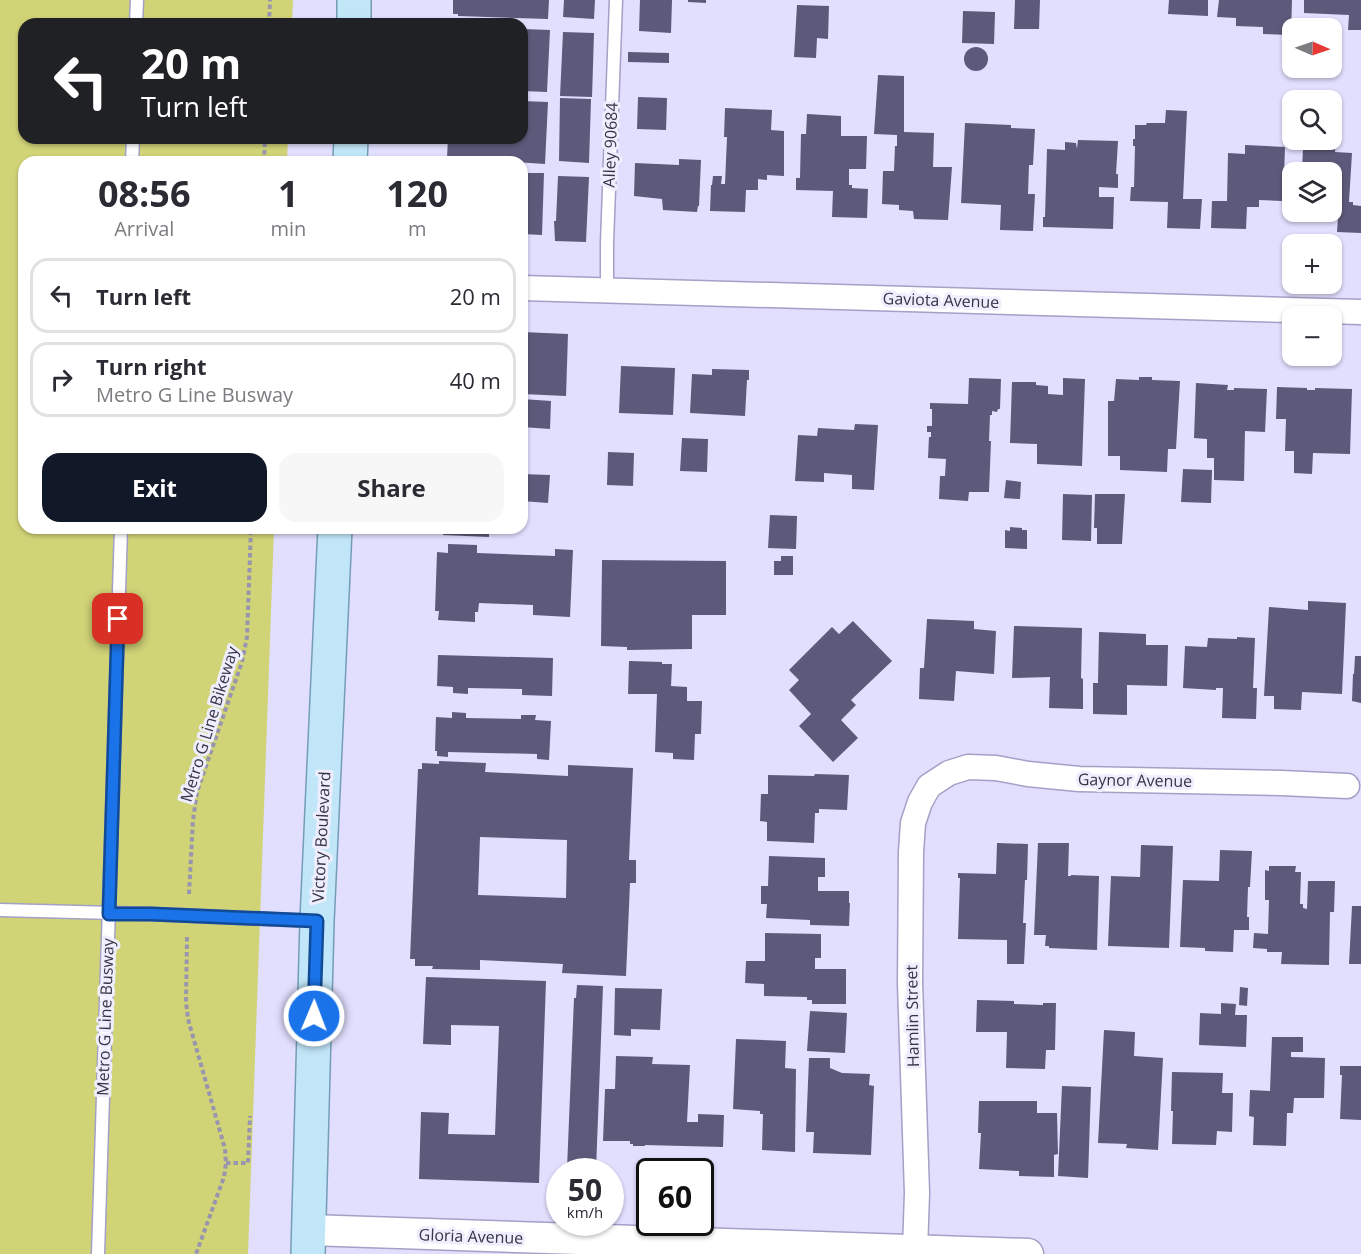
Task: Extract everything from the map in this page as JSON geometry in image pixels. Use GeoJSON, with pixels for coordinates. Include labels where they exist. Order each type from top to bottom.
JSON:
{"type":"FeatureCollection","features":[{"type":"Feature","properties":{"kind":"main road"},"geometry":{"type":"LineString","coordinates":[[354,0],[354,18]]}},
{"type":"Feature","properties":{"kind":"main road","name":"Victory Boulevard"},"geometry":{"type":"LineString","coordinates":[[309,1242],[317,921],[335,534]]}},
{"type":"Feature","properties":{"kind":"street","name":"Gaviota Avenue"},"geometry":{"type":"LineString","coordinates":[[528,288],[1361,312]]}},
{"type":"Feature","properties":{"kind":"street","name":"Gaynor Avenue"},"geometry":{"type":"LineString","coordinates":[[929,786],[949,773],[968,767],[996,768],[1078,779],[1347,786]]}},
{"type":"Feature","properties":{"kind":"street","name":"Hamlin Street"},"geometry":{"type":"LineString","coordinates":[[915,1250],[917,1193],[911,995],[911,852],[913,823],[920,802],[929,786]]}},
{"type":"Feature","properties":{"kind":"street","name":"Gloria Avenue"},"geometry":{"type":"LineString","coordinates":[[309,1242],[915,1250],[1028,1254]]}},
{"type":"Feature","properties":{"kind":"lane"},"geometry":{"type":"LineString","coordinates":[[136,18],[137,0]]}},
{"type":"Feature","properties":{"kind":"lane","name":"Alley 90684"},"geometry":{"type":"LineString","coordinates":[[606,291],[616,0]]}},
{"type":"Feature","properties":{"kind":"lane","name":"Metro G Line Busway"},"geometry":{"type":"LineString","coordinates":[[98,1254],[121,534]]}},
{"type":"Feature","properties":{"kind":"lane"},"geometry":{"type":"LineString","coordinates":[[0,910],[317,921]]}},
{"type":"Feature","properties":{"kind":"path"},"geometry":{"type":"LineString","coordinates":[[269,18],[270,0]]}},
{"type":"Feature","properties":{"kind":"path","name":"Metro G Line Bikeway"},"geometry":{"type":"LineString","coordinates":[[189,892],[197,792],[242,662],[247,637],[251,534]]}},
{"type":"Feature","properties":{"kind":"path"},"geometry":{"type":"LineString","coordinates":[[187,939],[188,1019],[225,1149],[226,1163],[224,1177],[196,1254]]}},
{"type":"Feature","properties":{"kind":"path"},"geometry":{"type":"LineString","coordinates":[[226,1163],[248,1163],[250,1116]]}},
{"type":"Feature","properties":{"kind":"green space"},"geometry":{"type":"Polygon","coordinates":[[[0,0],[293,0],[292,18],[18,18],[18,144],[288,144],[287,156],[18,156],[18,534],[274,534],[248,1254],[0,1254],[0,0]]]}},
{"type":"Feature","properties":{"kind":"building"},"geometry":{"type":"Polygon","coordinates":[[[453,0],[549,0],[548,19],[453,14],[453,0]]]}},
{"type":"Feature","properties":{"kind":"building"},"geometry":{"type":"Polygon","coordinates":[[[564,0],[595,0],[594,19],[563,17],[564,0]]]}},
{"type":"Feature","properties":{"kind":"building"},"geometry":{"type":"Polygon","coordinates":[[[640,0],[672,0],[671,33],[639,31],[640,0]]]}},
{"type":"Feature","properties":{"kind":"building"},"geometry":{"type":"Polygon","coordinates":[[[688,0],[706,0],[706,3],[688,2],[688,0]]]}},
{"type":"Feature","properties":{"kind":"building"},"geometry":{"type":"Polygon","coordinates":[[[1015,0],[1040,0],[1039,29],[1014,29],[1015,0]]]}},
{"type":"Feature","properties":{"kind":"building"},"geometry":{"type":"Polygon","coordinates":[[[1169,0],[1208,0],[1208,16],[1168,14],[1169,0]]]}},
{"type":"Feature","properties":{"kind":"building"},"geometry":{"type":"Polygon","coordinates":[[[1219,0],[1292,0],[1291,18],[1282,18],[1282,35],[1263,34],[1263,27],[1236,26],[1236,18],[1217,17],[1219,0]]]}},
{"type":"Feature","properties":{"kind":"building"},"geometry":{"type":"Polygon","coordinates":[[[1304,0],[1361,0],[1361,30],[1348,30],[1349,15],[1304,13],[1304,0]]]}},
{"type":"Feature","properties":{"kind":"building"},"geometry":{"type":"Polygon","coordinates":[[[797,5],[829,6],[828,39],[817,38],[816,58],[794,57],[797,5]]]}},
{"type":"Feature","properties":{"kind":"building"},"geometry":{"type":"Polygon","coordinates":[[[963,11],[995,12],[994,44],[962,43],[963,11]]]}},
{"type":"Feature","properties":{"kind":"building"},"geometry":{"type":"Polygon","coordinates":[[[528,29],[550,30],[547,92],[528,91],[528,29]]]}},
{"type":"Feature","properties":{"kind":"building"},"geometry":{"type":"Polygon","coordinates":[[[563,32],[594,33],[592,97],[560,96],[563,32]]]}},
{"type":"Feature","properties":{"kind":"building"},"geometry":{"type":"Polygon","coordinates":[[[976,47],[984,51],[988,59],[984,67],[976,71],[968,67],[964,59],[968,51],[976,47]]]}},
{"type":"Feature","properties":{"kind":"building"},"geometry":{"type":"Polygon","coordinates":[[[628,52],[669,53],[669,63],[628,62],[628,52]]]}},
{"type":"Feature","properties":{"kind":"building"},"geometry":{"type":"Polygon","coordinates":[[[878,75],[904,76],[904,132],[934,133],[933,167],[952,167],[948,220],[914,219],[913,211],[899,210],[899,205],[882,204],[883,171],[894,171],[897,135],[874,134],[878,75]]]}},
{"type":"Feature","properties":{"kind":"building"},"geometry":{"type":"Polygon","coordinates":[[[638,97],[667,98],[666,130],[637,129],[638,97]]]}},
{"type":"Feature","properties":{"kind":"building"},"geometry":{"type":"Polygon","coordinates":[[[560,98],[591,99],[589,163],[559,161],[560,98]]]}},
{"type":"Feature","properties":{"kind":"building"},"geometry":{"type":"Polygon","coordinates":[[[528,101],[548,102],[545,164],[528,163],[528,156],[447,156],[448,144],[528,144],[528,101]]]}},
{"type":"Feature","properties":{"kind":"building"},"geometry":{"type":"Polygon","coordinates":[[[725,108],[772,110],[771,130],[784,131],[784,176],[767,175],[767,180],[758,179],[758,190],[746,190],[745,212],[710,211],[713,176],[722,176],[721,184],[725,184],[727,137],[724,137],[725,108]]]}},
{"type":"Feature","properties":{"kind":"building"},"geometry":{"type":"Polygon","coordinates":[[[1166,110],[1187,111],[1183,199],[1202,199],[1200,229],[1167,228],[1168,202],[1130,201],[1131,187],[1134,187],[1135,125],[1165,123],[1166,110]]]}},
{"type":"Feature","properties":{"kind":"building"},"geometry":{"type":"Polygon","coordinates":[[[807,114],[841,116],[841,136],[867,136],[866,169],[849,169],[849,185],[852,185],[852,188],[868,189],[867,218],[832,217],[833,191],[796,190],[796,178],[800,178],[801,134],[806,134],[807,114]]]}},
{"type":"Feature","properties":{"kind":"building"},"geometry":{"type":"Polygon","coordinates":[[[965,123],[1011,125],[1011,128],[1035,129],[1033,165],[1029,165],[1028,194],[1035,194],[1033,231],[1000,230],[1001,205],[961,203],[965,123]]]}},
{"type":"Feature","properties":{"kind":"building"},"geometry":{"type":"Polygon","coordinates":[[[1078,140],[1118,141],[1116,174],[1118,174],[1118,188],[1099,187],[1099,197],[1114,197],[1113,229],[1043,227],[1047,149],[1065,150],[1065,142],[1076,143],[1077,149],[1078,140]]]}},
{"type":"Feature","properties":{"kind":"building"},"geometry":{"type":"Polygon","coordinates":[[[1245,145],[1282,147],[1282,150],[1285,150],[1284,162],[1282,162],[1282,201],[1259,200],[1259,207],[1247,207],[1246,229],[1211,228],[1212,201],[1227,201],[1228,153],[1245,154],[1245,145]]]}},
{"type":"Feature","properties":{"kind":"building"},"geometry":{"type":"Polygon","coordinates":[[[1303,150],[1335,150],[1335,152],[1352,153],[1349,202],[1361,206],[1361,233],[1337,232],[1338,222],[1342,222],[1342,162],[1302,162],[1303,150]]]}},
{"type":"Feature","properties":{"kind":"building"},"geometry":{"type":"Polygon","coordinates":[[[679,159],[701,160],[697,212],[663,210],[662,199],[634,196],[635,163],[679,165],[679,159]]]}},
{"type":"Feature","properties":{"kind":"building"},"geometry":{"type":"Polygon","coordinates":[[[528,173],[544,173],[542,235],[528,234],[528,173]]]}},
{"type":"Feature","properties":{"kind":"building"},"geometry":{"type":"Polygon","coordinates":[[[558,176],[589,177],[586,242],[555,241],[554,221],[556,221],[558,176]]]}},
{"type":"Feature","properties":{"kind":"building"},"geometry":{"type":"Polygon","coordinates":[[[528,332],[568,334],[566,396],[528,394],[528,332]]]}},
{"type":"Feature","properties":{"kind":"building"},"geometry":{"type":"Polygon","coordinates":[[[621,366],[675,368],[673,415],[619,413],[621,366]]]}},
{"type":"Feature","properties":{"kind":"building"},"geometry":{"type":"Polygon","coordinates":[[[712,369],[749,370],[745,416],[690,413],[692,374],[712,375],[712,369]]]}},
{"type":"Feature","properties":{"kind":"building"},"geometry":{"type":"Polygon","coordinates":[[[1139,377],[1180,381],[1176,449],[1168,449],[1167,472],[1120,470],[1120,456],[1108,456],[1108,401],[1114,401],[1116,379],[1139,380],[1139,377]]]}},
{"type":"Feature","properties":{"kind":"building"},"geometry":{"type":"Polygon","coordinates":[[[969,378],[1001,379],[1000,409],[997,412],[992,411],[990,415],[989,492],[969,492],[968,501],[939,499],[940,476],[945,476],[946,459],[928,458],[931,432],[927,432],[927,426],[932,426],[930,403],[968,404],[969,378]]]}},
{"type":"Feature","properties":{"kind":"building"},"geometry":{"type":"Polygon","coordinates":[[[1063,378],[1085,379],[1082,466],[1037,464],[1037,444],[1010,443],[1012,382],[1036,382],[1036,385],[1048,386],[1048,394],[1063,395],[1063,378]]]}},
{"type":"Feature","properties":{"kind":"building"},"geometry":{"type":"Polygon","coordinates":[[[1196,383],[1228,385],[1227,390],[1234,390],[1234,388],[1267,389],[1265,432],[1245,431],[1244,481],[1214,480],[1214,458],[1207,458],[1207,439],[1194,438],[1196,383]]]}},
{"type":"Feature","properties":{"kind":"building"},"geometry":{"type":"Polygon","coordinates":[[[1277,387],[1307,388],[1307,390],[1315,390],[1315,388],[1352,389],[1350,454],[1313,453],[1312,474],[1294,473],[1294,451],[1285,451],[1286,419],[1276,419],[1277,387]]]}},
{"type":"Feature","properties":{"kind":"building"},"geometry":{"type":"Polygon","coordinates":[[[528,399],[551,401],[550,429],[528,427],[528,399]]]}},
{"type":"Feature","properties":{"kind":"building"},"geometry":{"type":"Polygon","coordinates":[[[855,424],[878,425],[874,490],[852,489],[852,475],[824,473],[824,482],[795,481],[798,435],[817,436],[818,428],[854,430],[855,424]]]}},
{"type":"Feature","properties":{"kind":"building"},"geometry":{"type":"Polygon","coordinates":[[[682,438],[708,439],[707,472],[680,471],[682,438]]]}},
{"type":"Feature","properties":{"kind":"building"},"geometry":{"type":"Polygon","coordinates":[[[608,452],[634,453],[633,486],[607,485],[608,452]]]}},
{"type":"Feature","properties":{"kind":"building"},"geometry":{"type":"Polygon","coordinates":[[[1183,469],[1212,470],[1211,503],[1181,502],[1183,469]]]}},
{"type":"Feature","properties":{"kind":"building"},"geometry":{"type":"Polygon","coordinates":[[[528,474],[550,475],[548,503],[528,501],[528,474]]]}},
{"type":"Feature","properties":{"kind":"building"},"geometry":{"type":"Polygon","coordinates":[[[1006,480],[1021,482],[1020,499],[1004,498],[1006,480]]]}},
{"type":"Feature","properties":{"kind":"building"},"geometry":{"type":"Polygon","coordinates":[[[1063,494],[1092,495],[1091,541],[1062,540],[1063,494]]]}},
{"type":"Feature","properties":{"kind":"building"},"geometry":{"type":"Polygon","coordinates":[[[1095,494],[1125,494],[1122,544],[1097,544],[1097,528],[1094,528],[1095,494]]]}},
{"type":"Feature","properties":{"kind":"building"},"geometry":{"type":"Polygon","coordinates":[[[770,515],[797,516],[796,549],[768,548],[770,515]]]}},
{"type":"Feature","properties":{"kind":"building"},"geometry":{"type":"Polygon","coordinates":[[[1010,527],[1027,530],[1027,549],[1005,548],[1005,530],[1010,531],[1010,527]]]}},
{"type":"Feature","properties":{"kind":"building"},"geometry":{"type":"Polygon","coordinates":[[[489,534],[489,537],[443,535],[489,534]]]}},
{"type":"Feature","properties":{"kind":"building"},"geometry":{"type":"Polygon","coordinates":[[[448,544],[477,545],[477,553],[555,556],[555,549],[573,550],[570,617],[533,615],[533,605],[479,603],[478,612],[475,612],[475,622],[438,620],[439,611],[435,611],[437,552],[448,553],[448,544]]]}},
{"type":"Feature","properties":{"kind":"building"},"geometry":{"type":"Polygon","coordinates":[[[781,556],[793,556],[793,575],[774,575],[774,561],[781,561],[781,556]]]}},
{"type":"Feature","properties":{"kind":"building"},"geometry":{"type":"Polygon","coordinates":[[[602,560],[726,561],[726,615],[692,615],[692,649],[627,650],[627,647],[601,646],[602,560]]]}},
{"type":"Feature","properties":{"kind":"building"},"geometry":{"type":"Polygon","coordinates":[[[1308,601],[1346,603],[1342,694],[1302,692],[1301,710],[1274,709],[1274,696],[1264,696],[1269,607],[1308,610],[1308,601]]]}},
{"type":"Feature","properties":{"kind":"building"},"geometry":{"type":"Polygon","coordinates":[[[927,619],[974,621],[974,629],[996,631],[994,674],[956,671],[954,701],[919,699],[920,668],[924,668],[927,619]]]}},
{"type":"Feature","properties":{"kind":"building"},"geometry":{"type":"Polygon","coordinates":[[[853,621],[892,661],[851,700],[856,705],[841,720],[858,738],[833,762],[799,726],[811,714],[789,690],[799,680],[789,670],[832,627],[839,634],[853,621]]]}},
{"type":"Feature","properties":{"kind":"building"},"geometry":{"type":"Polygon","coordinates":[[[1014,626],[1082,628],[1083,709],[1049,708],[1050,677],[1012,678],[1014,626]]]}},
{"type":"Feature","properties":{"kind":"building"},"geometry":{"type":"Polygon","coordinates":[[[1099,632],[1146,634],[1146,645],[1168,645],[1167,686],[1127,685],[1127,715],[1093,714],[1093,683],[1098,683],[1099,632]]]}},
{"type":"Feature","properties":{"kind":"building"},"geometry":{"type":"Polygon","coordinates":[[[1237,637],[1255,638],[1253,688],[1257,688],[1256,719],[1222,718],[1223,688],[1216,688],[1216,690],[1183,688],[1185,646],[1207,647],[1208,638],[1237,639],[1237,637]]]}},
{"type":"Feature","properties":{"kind":"building"},"geometry":{"type":"Polygon","coordinates":[[[438,655],[553,658],[552,696],[522,695],[522,689],[468,688],[468,694],[453,693],[453,687],[437,686],[438,655]]]}},
{"type":"Feature","properties":{"kind":"building"},"geometry":{"type":"Polygon","coordinates":[[[1355,656],[1361,656],[1361,703],[1352,701],[1355,656]]]}},
{"type":"Feature","properties":{"kind":"building"},"geometry":{"type":"Polygon","coordinates":[[[629,661],[672,664],[671,686],[687,687],[687,701],[702,701],[701,734],[695,734],[694,760],[673,759],[673,753],[655,752],[657,694],[628,694],[629,661]]]}},
{"type":"Feature","properties":{"kind":"building"},"geometry":{"type":"Polygon","coordinates":[[[452,712],[466,713],[466,718],[521,719],[521,715],[536,715],[535,720],[551,721],[549,760],[537,759],[537,754],[448,752],[448,757],[437,756],[437,751],[435,751],[436,717],[452,718],[452,712]]]}},
{"type":"Feature","properties":{"kind":"building"},"geometry":{"type":"Polygon","coordinates":[[[439,761],[486,763],[485,772],[568,776],[568,765],[633,768],[629,860],[636,860],[636,883],[630,883],[626,976],[562,973],[563,964],[480,960],[480,970],[432,969],[433,966],[415,966],[415,959],[410,959],[418,769],[422,769],[422,763],[439,764],[439,761]],[[480,837],[478,895],[566,898],[567,840],[480,837]]]}},
{"type":"Feature","properties":{"kind":"building"},"geometry":{"type":"Polygon","coordinates":[[[815,774],[849,775],[847,810],[819,809],[819,813],[815,813],[814,843],[767,841],[767,822],[760,821],[761,794],[768,794],[768,775],[814,776],[815,774]]]}},
{"type":"Feature","properties":{"kind":"building"},"geometry":{"type":"Polygon","coordinates":[[[997,843],[1028,844],[1023,923],[1026,923],[1024,964],[1007,964],[1007,940],[958,939],[960,878],[958,878],[958,873],[996,874],[997,843]]]}},
{"type":"Feature","properties":{"kind":"building"},"geometry":{"type":"Polygon","coordinates":[[[1038,843],[1069,843],[1068,876],[1099,876],[1097,950],[1049,948],[1045,946],[1046,935],[1034,935],[1038,843]]]}},
{"type":"Feature","properties":{"kind":"building"},"geometry":{"type":"Polygon","coordinates":[[[1141,845],[1173,846],[1169,948],[1108,946],[1111,876],[1140,877],[1141,845]]]}},
{"type":"Feature","properties":{"kind":"building"},"geometry":{"type":"Polygon","coordinates":[[[1220,850],[1252,851],[1250,887],[1248,887],[1249,930],[1234,930],[1233,952],[1180,947],[1183,880],[1219,881],[1220,850]]]}},
{"type":"Feature","properties":{"kind":"building"},"geometry":{"type":"Polygon","coordinates":[[[769,856],[825,858],[825,877],[818,877],[818,891],[849,891],[849,926],[810,925],[810,920],[766,918],[767,904],[761,904],[761,886],[768,886],[769,856]]]}},
{"type":"Feature","properties":{"kind":"building"},"geometry":{"type":"Polygon","coordinates":[[[1269,866],[1296,866],[1295,872],[1301,872],[1300,904],[1307,909],[1308,881],[1335,881],[1334,912],[1330,912],[1329,965],[1281,964],[1282,952],[1267,952],[1267,949],[1253,948],[1254,933],[1268,934],[1269,900],[1265,900],[1265,870],[1269,871],[1269,866]]]}},
{"type":"Feature","properties":{"kind":"building"},"geometry":{"type":"Polygon","coordinates":[[[1352,906],[1361,906],[1361,964],[1349,964],[1352,906]]]}},
{"type":"Feature","properties":{"kind":"building"},"geometry":{"type":"Polygon","coordinates":[[[765,933],[821,934],[821,958],[815,958],[815,969],[846,969],[846,1004],[812,1004],[812,1000],[807,1000],[807,997],[764,996],[764,984],[745,983],[746,961],[765,961],[765,933]]]}},
{"type":"Feature","properties":{"kind":"building"},"geometry":{"type":"Polygon","coordinates":[[[426,977],[546,981],[539,1183],[419,1179],[421,1112],[449,1113],[448,1134],[495,1135],[499,1026],[451,1025],[451,1045],[423,1044],[426,977]]]}},
{"type":"Feature","properties":{"kind":"building"},"geometry":{"type":"Polygon","coordinates":[[[577,985],[603,986],[596,1158],[567,1158],[574,998],[576,998],[577,985]]]}},
{"type":"Feature","properties":{"kind":"building"},"geometry":{"type":"Polygon","coordinates":[[[1240,987],[1248,988],[1247,1006],[1239,1005],[1240,987]]]}},
{"type":"Feature","properties":{"kind":"building"},"geometry":{"type":"Polygon","coordinates":[[[615,988],[662,989],[660,1030],[631,1029],[631,1036],[614,1035],[615,988]]]}},
{"type":"Feature","properties":{"kind":"building"},"geometry":{"type":"Polygon","coordinates":[[[977,1000],[1014,1001],[1014,1004],[1056,1003],[1055,1050],[1046,1050],[1045,1069],[1006,1068],[1007,1032],[976,1032],[977,1000]]]}},
{"type":"Feature","properties":{"kind":"building"},"geometry":{"type":"Polygon","coordinates":[[[1221,1003],[1236,1004],[1235,1015],[1247,1015],[1246,1047],[1199,1045],[1200,1013],[1221,1014],[1221,1003]]]}},
{"type":"Feature","properties":{"kind":"building"},"geometry":{"type":"Polygon","coordinates":[[[810,1011],[847,1013],[845,1053],[807,1051],[810,1011]]]}},
{"type":"Feature","properties":{"kind":"building"},"geometry":{"type":"Polygon","coordinates":[[[1104,1030],[1135,1032],[1134,1056],[1163,1058],[1158,1150],[1126,1148],[1127,1144],[1098,1143],[1104,1030]]]}},
{"type":"Feature","properties":{"kind":"building"},"geometry":{"type":"Polygon","coordinates":[[[1272,1037],[1303,1037],[1303,1052],[1291,1052],[1291,1057],[1325,1058],[1324,1098],[1294,1098],[1293,1113],[1287,1113],[1286,1146],[1253,1145],[1254,1117],[1249,1116],[1250,1090],[1270,1091],[1272,1037]]]}},
{"type":"Feature","properties":{"kind":"building"},"geometry":{"type":"Polygon","coordinates":[[[736,1039],[786,1041],[785,1068],[796,1069],[795,1152],[762,1150],[763,1114],[760,1114],[760,1111],[733,1109],[736,1039]]]}},
{"type":"Feature","properties":{"kind":"building"},"geometry":{"type":"Polygon","coordinates":[[[616,1056],[653,1057],[652,1064],[690,1065],[687,1122],[698,1122],[698,1114],[724,1115],[723,1147],[633,1146],[630,1141],[603,1141],[605,1089],[615,1089],[616,1056]]]}},
{"type":"Feature","properties":{"kind":"building"},"geometry":{"type":"Polygon","coordinates":[[[809,1058],[830,1058],[830,1068],[842,1073],[870,1074],[869,1085],[874,1086],[871,1155],[813,1153],[814,1132],[806,1132],[809,1058]]]}},
{"type":"Feature","properties":{"kind":"building"},"geometry":{"type":"Polygon","coordinates":[[[1340,1066],[1361,1066],[1361,1120],[1340,1119],[1342,1075],[1340,1075],[1340,1066]]]}},
{"type":"Feature","properties":{"kind":"building"},"geometry":{"type":"Polygon","coordinates":[[[1172,1072],[1223,1073],[1222,1093],[1233,1093],[1232,1132],[1217,1131],[1216,1145],[1172,1144],[1172,1072]]]}},
{"type":"Feature","properties":{"kind":"building"},"geometry":{"type":"Polygon","coordinates":[[[1062,1086],[1091,1087],[1088,1178],[1058,1176],[1062,1086]]]}},
{"type":"Feature","properties":{"kind":"building"},"geometry":{"type":"Polygon","coordinates":[[[979,1101],[1037,1101],[1037,1113],[1057,1113],[1058,1154],[1054,1155],[1054,1177],[1019,1176],[1019,1171],[979,1169],[981,1133],[978,1133],[979,1101]]]}},
{"type":"Feature","properties":{"kind":"route"},"geometry":{"type":"LineString","coordinates":[[118,619],[109,914],[317,921],[314,1016]]}}]}
